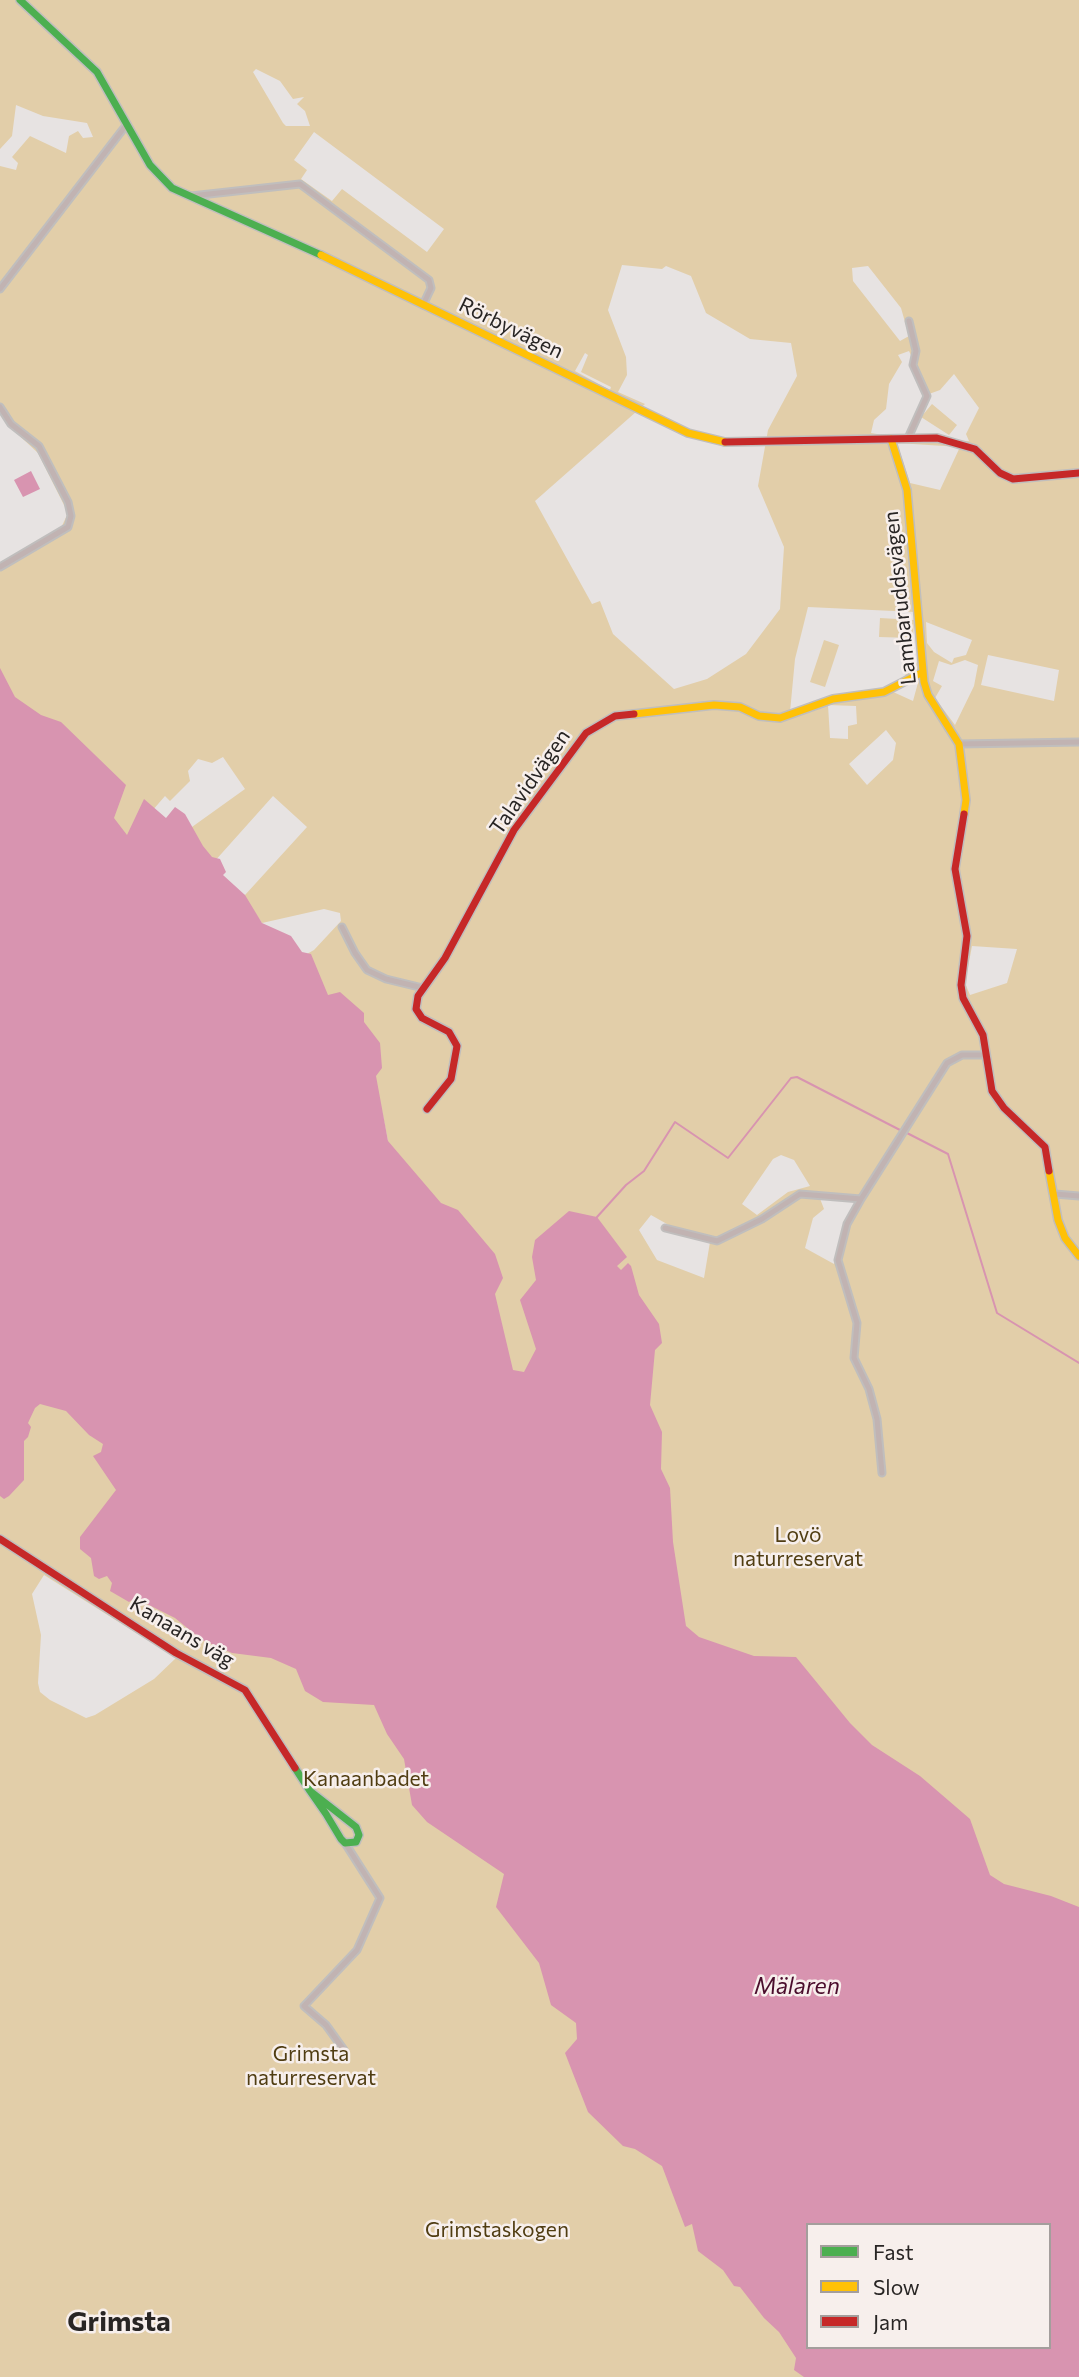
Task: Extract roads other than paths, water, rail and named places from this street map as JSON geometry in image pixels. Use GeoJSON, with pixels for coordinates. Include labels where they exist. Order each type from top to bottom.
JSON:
{"type":"FeatureCollection","features":[{"type":"Feature","properties":{"kind":"street","name":"Rörbyvägen"},"geometry":{"type":"LineString","coordinates":[[20,0],[97,72],[160,178],[188,196],[326,257],[707,440],[731,443],[908,438],[964,443],[975,449],[1004,476],[1013,479],[1079,473]]}},
{"type":"Feature","properties":{"kind":"street"},"geometry":{"type":"LineString","coordinates":[[0,289],[127,124]]}},
{"type":"Feature","properties":{"kind":"street"},"geometry":{"type":"LineString","coordinates":[[188,196],[300,184],[429,279],[431,288],[424,305]]}},
{"type":"Feature","properties":{"kind":"street"},"geometry":{"type":"LineString","coordinates":[[908,438],[927,396],[913,365],[916,351],[909,321]]}},
{"type":"Feature","properties":{"kind":"street"},"geometry":{"type":"LineString","coordinates":[[0,407],[11,424],[39,446],[68,502],[71,516],[68,527],[0,567]]}},
{"type":"Feature","properties":{"kind":"street","name":"Lambaruddsvägen"},"geometry":{"type":"LineString","coordinates":[[891,439],[907,490],[923,673],[928,695],[959,744],[967,800],[955,869],[967,936],[961,985],[963,998],[983,1035],[992,1091],[1004,1108],[1045,1147],[1059,1220],[1065,1238],[1079,1256]]}},
{"type":"Feature","properties":{"kind":"street","name":"Talavidvägen"},"geometry":{"type":"LineString","coordinates":[[423,988],[445,958],[514,831],[582,738],[595,726],[614,716],[719,705],[740,707],[766,718],[780,718],[833,699],[884,692],[923,673]]}},
{"type":"Feature","properties":{"kind":"street"},"geometry":{"type":"LineString","coordinates":[[959,744],[1079,742]]}},
{"type":"Feature","properties":{"kind":"street"},"geometry":{"type":"LineString","coordinates":[[342,927],[355,953],[368,970],[386,979],[423,988],[416,1002],[419,1013],[427,1022],[452,1034],[457,1046],[451,1079],[427,1109]]}},
{"type":"Feature","properties":{"kind":"street"},"geometry":{"type":"LineString","coordinates":[[882,1473],[877,1419],[869,1389],[854,1358],[858,1323],[838,1260],[848,1224],[861,1199],[947,1063],[962,1055],[985,1055]]}},
{"type":"Feature","properties":{"kind":"street"},"geometry":{"type":"LineString","coordinates":[[665,1228],[717,1241],[762,1219],[800,1194],[861,1199]]}},
{"type":"Feature","properties":{"kind":"street"},"geometry":{"type":"LineString","coordinates":[[1055,1194],[1079,1195]]}},
{"type":"Feature","properties":{"kind":"street","name":"Kanaans väg"},"geometry":{"type":"LineString","coordinates":[[0,1539],[28,1560],[176,1653],[245,1690],[310,1791],[345,1843],[356,1842],[359,1835],[356,1827],[310,1791]]}},
{"type":"Feature","properties":{"kind":"street"},"geometry":{"type":"LineString","coordinates":[[344,2050],[326,2025],[304,2006],[356,1950],[380,1898],[345,1843]]}},
{"type":"Feature","properties":{"kind":"water"},"geometry":{"type":"Polygon","coordinates":[[[31,471],[40,489],[23,497],[14,480],[31,471]]]}},
{"type":"Feature","properties":{"kind":"water","name":"Mälaren"},"geometry":{"type":"Polygon","coordinates":[[[0,668],[15,697],[41,715],[61,722],[126,785],[114,818],[127,835],[144,799],[166,818],[175,807],[185,814],[203,846],[212,857],[220,859],[226,872],[223,875],[245,895],[262,923],[291,936],[302,952],[311,954],[328,995],[340,992],[364,1013],[364,1022],[380,1043],[382,1068],[376,1076],[388,1141],[441,1203],[458,1210],[495,1254],[503,1278],[495,1294],[513,1370],[524,1372],[536,1349],[520,1300],[536,1280],[532,1257],[535,1240],[569,1211],[597,1217],[627,1257],[617,1266],[621,1270],[628,1263],[631,1266],[639,1295],[659,1324],[662,1343],[655,1350],[650,1405],[662,1432],[661,1469],[670,1488],[673,1542],[686,1626],[699,1637],[754,1656],[796,1657],[850,1723],[872,1745],[920,1776],[970,1819],[990,1875],[1004,1884],[1051,1896],[1079,1907],[1079,2377],[804,2377],[794,2370],[796,2358],[779,2332],[764,2318],[740,2287],[734,2286],[723,2270],[698,2251],[692,2224],[685,2227],[662,2166],[635,2149],[623,2146],[588,2112],[565,2053],[577,2039],[576,2023],[551,2005],[539,1963],[496,1907],[504,1874],[427,1822],[412,1805],[404,1759],[387,1734],[374,1705],[323,1702],[305,1691],[296,1669],[271,1658],[232,1653],[202,1640],[175,1618],[135,1598],[129,1602],[110,1591],[112,1583],[107,1576],[99,1579],[94,1576],[91,1558],[80,1549],[80,1537],[116,1490],[93,1456],[101,1452],[103,1444],[89,1435],[66,1411],[40,1404],[35,1408],[28,1423],[31,1427],[28,1437],[24,1441],[24,1480],[4,1499],[0,1496],[0,668]]]}},
{"type":"Feature","properties":{"kind":"waterway"},"geometry":{"type":"LineString","coordinates":[[597,1217],[626,1185],[644,1171],[675,1122],[728,1158],[791,1078],[797,1077],[900,1130]]}},
{"type":"Feature","properties":{"kind":"waterway"},"geometry":{"type":"LineString","coordinates":[[905,1132],[948,1154],[997,1313],[1079,1363]]}},
{"type":"Feature","properties":{"kind":"district","name":"Grimsta"},"geometry":{"type":"Point","coordinates":[119,2322]}},
{"type":"Feature","properties":{"kind":"park label","name":"Lovö naturreservat"},"geometry":{"type":"Point","coordinates":[798,1547]}},
{"type":"Feature","properties":{"kind":"park label","name":"Kanaanbadet"},"geometry":{"type":"Point","coordinates":[366,1779]}},
{"type":"Feature","properties":{"kind":"park label","name":"Grimsta naturreservat"},"geometry":{"type":"Point","coordinates":[311,2066]}},
{"type":"Feature","properties":{"kind":"park label","name":"Grimstaskogen"},"geometry":{"type":"Point","coordinates":[497,2230]}}]}
